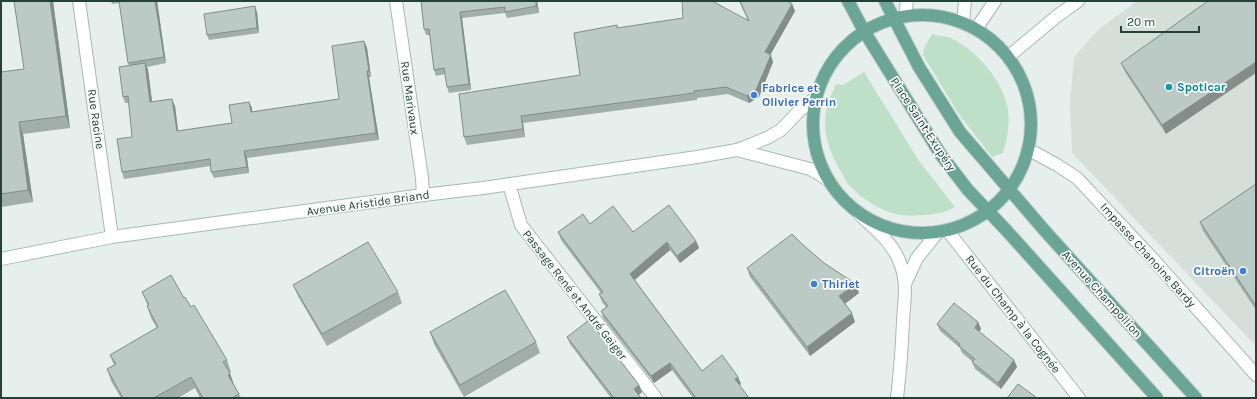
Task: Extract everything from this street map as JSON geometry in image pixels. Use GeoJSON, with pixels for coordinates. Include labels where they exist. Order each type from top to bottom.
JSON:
{"type":"FeatureCollection","features":[{"type":"Feature","properties":{"kind":"main road","name":"Place Saint-Exupéry"},"geometry":{"type":"LineString","coordinates":[[848,1],[864,31],[941,156],[968,190],[988,211]]}},
{"type":"Feature","properties":{"kind":"main road"},"geometry":{"type":"LineString","coordinates":[[885,1],[900,17],[919,67],[960,132],[1009,190]]}},
{"type":"Feature","properties":{"kind":"main road"},"geometry":{"type":"LineString","coordinates":[[919,15],[940,16],[963,23],[976,29],[992,41],[1008,57],[1020,78],[1027,96],[1031,118],[1028,150],[1022,167],[1009,190],[988,211],[967,224],[943,231],[908,233],[892,230],[874,223],[859,214],[840,196],[827,179],[815,149],[812,133],[812,114],[815,98],[820,82],[833,59],[848,43],[864,31],[879,23],[900,17],[919,15]]}},
{"type":"Feature","properties":{"kind":"main road","name":"Avenue Champollion"},"geometry":{"type":"LineString","coordinates":[[1009,190],[1196,398]]}},
{"type":"Feature","properties":{"kind":"main road"},"geometry":{"type":"LineString","coordinates":[[988,211],[1157,398]]}},
{"type":"Feature","properties":{"kind":"street","name":"Rue Racine"},"geometry":{"type":"LineString","coordinates":[[80,1],[112,237]]}},
{"type":"Feature","properties":{"kind":"street","name":"Rue Marivaux"},"geometry":{"type":"LineString","coordinates":[[396,1],[422,178],[423,194]]}},
{"type":"Feature","properties":{"kind":"street"},"geometry":{"type":"LineString","coordinates":[[900,17],[906,1]]}},
{"type":"Feature","properties":{"kind":"street"},"geometry":{"type":"LineString","coordinates":[[963,23],[965,1]]}},
{"type":"Feature","properties":{"kind":"street"},"geometry":{"type":"LineString","coordinates":[[976,29],[995,1]]}},
{"type":"Feature","properties":{"kind":"street"},"geometry":{"type":"LineString","coordinates":[[1008,57],[1057,16],[1078,1]]}},
{"type":"Feature","properties":{"kind":"street","name":"Avenue Aristide Briand"},"geometry":{"type":"LineString","coordinates":[[4,260],[112,237],[186,228],[423,194],[510,184],[737,150],[767,138],[781,130],[800,110],[815,98]]}},
{"type":"Feature","properties":{"kind":"street","name":"Avenue Aristide Briand"},"geometry":{"type":"LineString","coordinates":[[737,150],[810,169],[827,179]]}},
{"type":"Feature","properties":{"kind":"street","name":"Impasse Chanoine Bardy"},"geometry":{"type":"LineString","coordinates":[[1028,150],[1057,165],[1077,178],[1152,258],[1256,375]]}},
{"type":"Feature","properties":{"kind":"street","name":"Passage René et André Geiger"},"geometry":{"type":"LineString","coordinates":[[510,184],[520,224],[656,398]]}},
{"type":"Feature","properties":{"kind":"street"},"geometry":{"type":"LineString","coordinates":[[859,214],[892,248],[900,263],[905,284],[901,362],[897,398]]}},
{"type":"Feature","properties":{"kind":"street"},"geometry":{"type":"LineString","coordinates":[[905,284],[917,258],[943,231]]}},
{"type":"Feature","properties":{"kind":"street","name":"Rue du Champ à la Cognée"},"geometry":{"type":"LineString","coordinates":[[943,231],[1078,398]]}},
{"type":"Feature","properties":{"kind":"shaded area"},"geometry":{"type":"Polygon","coordinates":[[[1137,1],[1256,1],[1256,346],[1072,153],[1070,104],[1074,57],[1098,30],[1137,1]]]}},
{"type":"Feature","properties":{"kind":"green space"},"geometry":{"type":"Polygon","coordinates":[[[932,34],[951,38],[972,52],[988,69],[1001,89],[1006,99],[1009,121],[1003,153],[992,157],[958,113],[923,55],[924,48],[932,34]]]}},
{"type":"Feature","properties":{"kind":"green space"},"geometry":{"type":"Polygon","coordinates":[[[864,72],[919,161],[955,207],[947,211],[934,214],[911,216],[896,214],[883,210],[871,203],[859,195],[847,183],[830,148],[825,129],[825,117],[836,84],[843,85],[864,72]]]}},
{"type":"Feature","properties":{"kind":"building"},"geometry":{"type":"Polygon","coordinates":[[[14,1],[50,1],[66,116],[19,122],[28,190],[1,194],[1,72],[24,69],[14,1]]]}},
{"type":"Feature","properties":{"kind":"building"},"geometry":{"type":"Polygon","coordinates":[[[119,1],[155,1],[164,57],[128,63],[119,1]]]}},
{"type":"Feature","properties":{"kind":"building"},"geometry":{"type":"Polygon","coordinates":[[[421,1],[536,1],[536,6],[505,12],[505,7],[460,12],[469,84],[447,87],[444,68],[434,70],[429,29],[424,29],[421,1]]]}},
{"type":"Feature","properties":{"kind":"building"},"geometry":{"type":"Polygon","coordinates":[[[682,1],[712,1],[749,21],[740,1],[787,1],[792,4],[765,52],[771,55],[756,90],[747,96],[726,87],[694,91],[694,93],[521,116],[523,129],[464,137],[459,94],[580,75],[574,33],[617,25],[617,28],[683,18],[682,1]]]}},
{"type":"Feature","properties":{"kind":"building"},"geometry":{"type":"Polygon","coordinates":[[[1208,1],[1256,1],[1256,62],[1162,125],[1121,63],[1208,1]]]}},
{"type":"Feature","properties":{"kind":"building"},"geometry":{"type":"Polygon","coordinates":[[[255,6],[257,28],[207,35],[204,14],[255,6]]]}},
{"type":"Feature","properties":{"kind":"building"},"geometry":{"type":"Polygon","coordinates":[[[364,41],[369,70],[367,71],[376,133],[244,151],[247,167],[211,172],[210,159],[122,172],[117,139],[132,137],[128,96],[123,97],[119,67],[145,63],[150,102],[172,99],[177,131],[232,123],[229,105],[249,102],[251,112],[339,99],[332,46],[364,41]]]}},
{"type":"Feature","properties":{"kind":"building","name":"Citroën"},"geometry":{"type":"Polygon","coordinates":[[[1256,184],[1256,306],[1200,222],[1256,184]]]}},
{"type":"Feature","properties":{"kind":"building"},"geometry":{"type":"Polygon","coordinates":[[[669,205],[696,241],[677,256],[667,242],[630,274],[702,371],[722,355],[738,377],[735,379],[749,398],[696,398],[670,363],[651,376],[601,311],[608,306],[599,294],[603,292],[558,232],[583,214],[590,224],[613,206],[633,232],[669,205]]]}},
{"type":"Feature","properties":{"kind":"building"},"geometry":{"type":"Polygon","coordinates":[[[792,234],[824,263],[856,284],[839,296],[852,313],[807,347],[747,268],[792,234]]]}},
{"type":"Feature","properties":{"kind":"building"},"geometry":{"type":"Polygon","coordinates":[[[368,242],[398,292],[322,334],[293,285],[368,242]]]}},
{"type":"Feature","properties":{"kind":"building"},"geometry":{"type":"Polygon","coordinates":[[[171,275],[184,298],[185,297],[191,307],[194,305],[227,360],[223,362],[230,373],[228,375],[239,394],[232,398],[203,398],[191,377],[154,398],[123,398],[107,369],[116,364],[110,355],[158,327],[147,306],[149,305],[142,292],[171,275]]]}},
{"type":"Feature","properties":{"kind":"building"},"geometry":{"type":"Polygon","coordinates":[[[505,290],[536,342],[460,385],[430,332],[505,290]]]}},
{"type":"Feature","properties":{"kind":"building"},"geometry":{"type":"Polygon","coordinates":[[[954,303],[978,322],[975,328],[1014,360],[998,383],[972,362],[975,359],[959,346],[960,344],[937,324],[954,303]]]}},
{"type":"Feature","properties":{"kind":"building"},"geometry":{"type":"Polygon","coordinates":[[[589,320],[639,385],[634,389],[641,398],[614,398],[567,337],[589,320]]]}},
{"type":"Feature","properties":{"kind":"building"},"geometry":{"type":"Polygon","coordinates":[[[1018,384],[1037,398],[1007,398],[1018,384]]]}},
{"type":"Feature","properties":{"kind":"place","name":"Spoticar"},"geometry":{"type":"Point","coordinates":[1169,87]}},
{"type":"Feature","properties":{"kind":"place","name":"Fabrice et Olivier Perrin"},"geometry":{"type":"Point","coordinates":[754,95]}},
{"type":"Feature","properties":{"kind":"place","name":"Citroën"},"geometry":{"type":"Point","coordinates":[1243,271]}},
{"type":"Feature","properties":{"kind":"place","name":"Thiriet"},"geometry":{"type":"Point","coordinates":[814,284]}}]}
